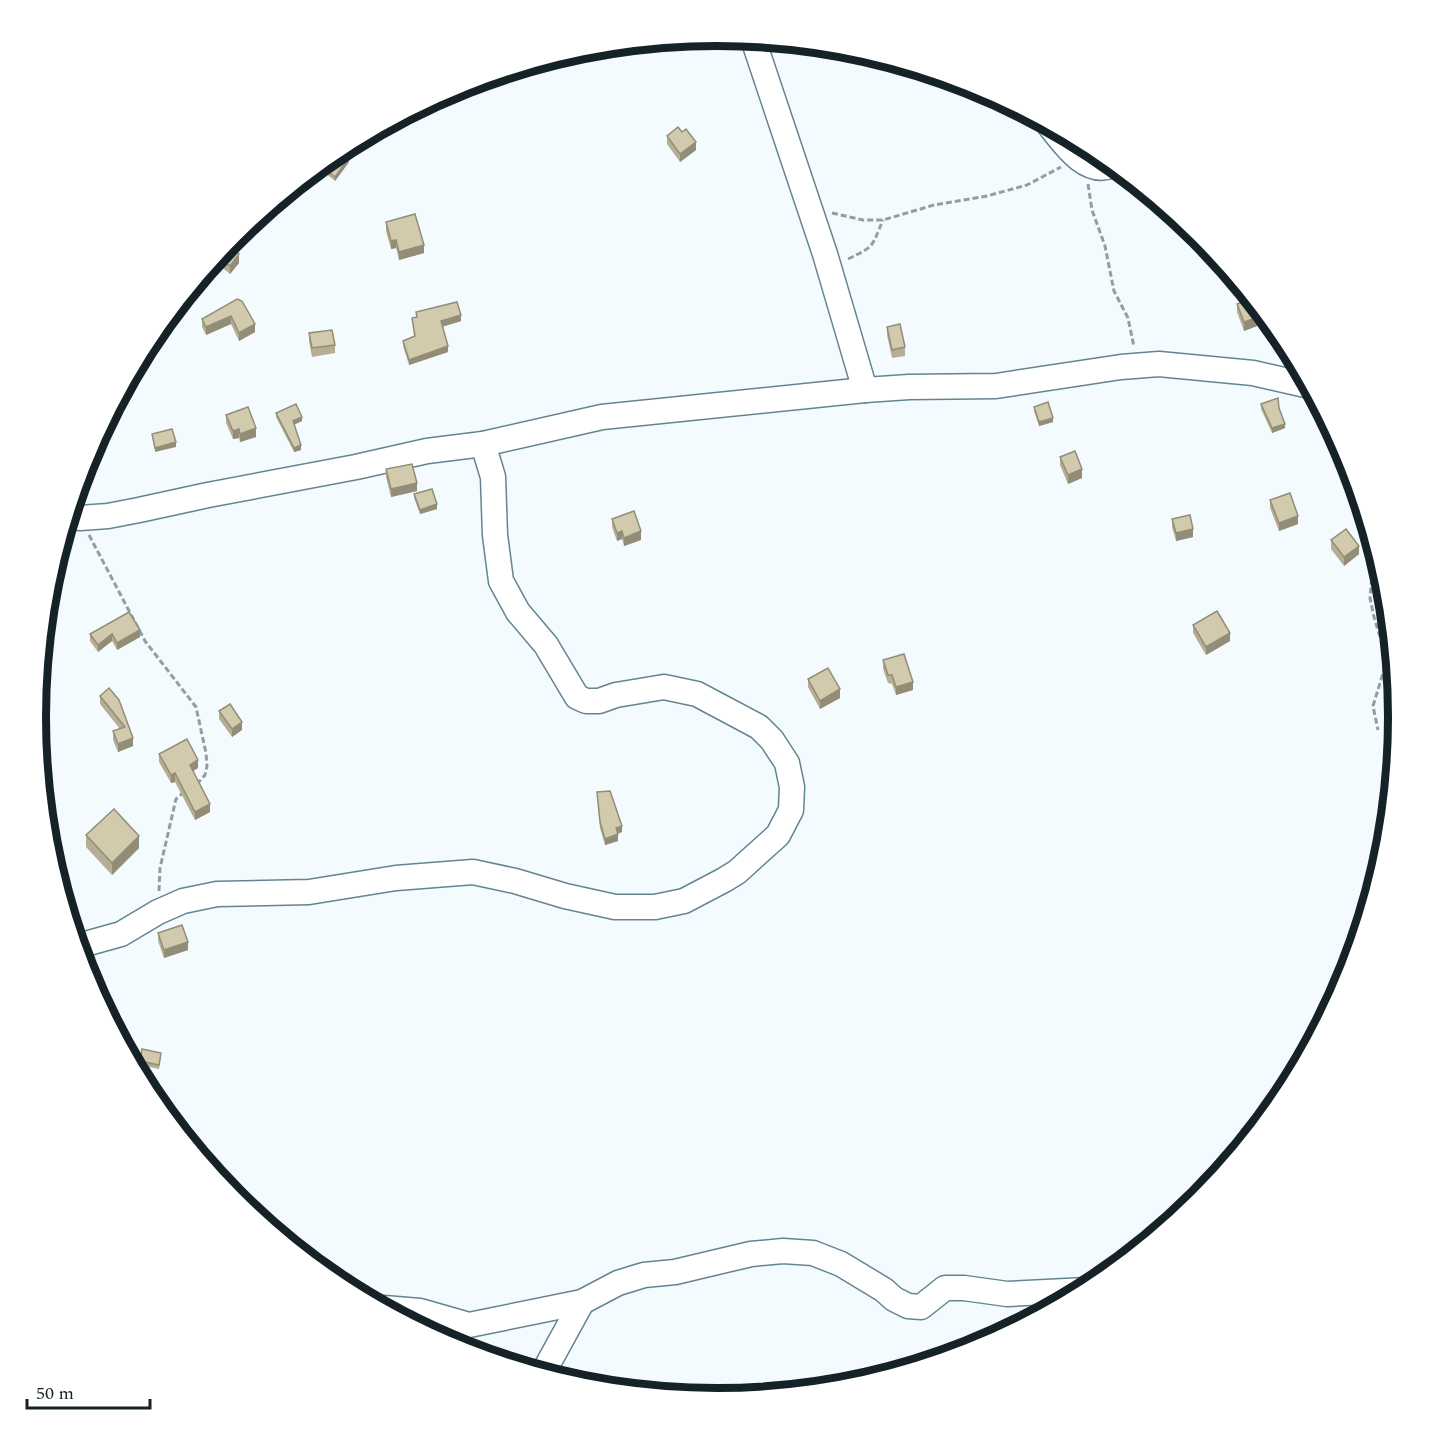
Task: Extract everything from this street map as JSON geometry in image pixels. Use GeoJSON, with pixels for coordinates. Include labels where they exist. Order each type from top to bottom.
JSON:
{"type":"FeatureCollection","features":[{"type":"Feature","properties":{"kind":"street"},"geometry":{"type":"LineString","coordinates":[[756,48],[831,275],[865,390]]}},
{"type":"Feature","properties":{"kind":"street"},"geometry":{"type":"LineString","coordinates":[[1062,142],[1070,152],[1082,160],[1093,167],[1101,168]]}},
{"type":"Feature","properties":{"kind":"street"},"geometry":{"type":"LineString","coordinates":[[77,517],[108,516],[427,451],[483,444],[602,417],[865,390],[996,386],[1121,367],[1159,364],[1253,374],[1300,384]]}},
{"type":"Feature","properties":{"kind":"street"},"geometry":{"type":"LineString","coordinates":[[86,944],[121,934],[158,912],[183,901],[217,894],[309,892],[396,878],[473,872],[615,907],[655,907],[684,901],[724,880],[737,872],[778,835],[791,810],[792,787],[787,763],[772,740],[759,727],[697,694],[664,687],[616,695],[599,701],[586,701],[577,697],[546,645],[518,612],[501,581],[495,535],[493,477],[483,444]]}},
{"type":"Feature","properties":{"kind":"street"},"geometry":{"type":"LineString","coordinates":[[403,1310],[420,1311],[469,1325],[582,1302],[618,1283],[644,1275],[675,1272],[751,1254],[783,1251],[813,1253],[842,1264],[908,1306],[921,1307],[945,1288],[963,1287],[1007,1294],[1065,1291]]}},
{"type":"Feature","properties":{"kind":"street"},"geometry":{"type":"LineString","coordinates":[[547,1367],[582,1302]]}},
{"type":"Feature","properties":{"kind":"path"},"geometry":{"type":"LineString","coordinates":[[808,205],[847,217],[883,220],[934,205],[987,196],[1028,185],[1082,160],[1092,210],[1105,246],[1114,291],[1128,318],[1138,366]]}},
{"type":"Feature","properties":{"kind":"path"},"geometry":{"type":"LineString","coordinates":[[831,275],[849,258],[867,251],[872,246],[883,220]]}},
{"type":"Feature","properties":{"kind":"path"},"geometry":{"type":"LineString","coordinates":[[77,520],[145,640],[196,708],[207,766],[201,782],[193,786]]}},
{"type":"Feature","properties":{"kind":"path"},"geometry":{"type":"LineString","coordinates":[[1372,571],[1370,598],[1385,654]]}},
{"type":"Feature","properties":{"kind":"path"},"geometry":{"type":"LineString","coordinates":[[1378,730],[1373,706],[1386,663]]}},
{"type":"Feature","properties":{"kind":"path"},"geometry":{"type":"LineString","coordinates":[[158,912],[160,868],[176,799],[186,790]]}},
{"type":"Feature","properties":{"kind":"building"},"geometry":{"type":"Polygon","coordinates":[[[678,127],[682,132],[686,129],[696,142],[680,154],[667,136],[678,127]]]}},
{"type":"Feature","properties":{"kind":"building"},"geometry":{"type":"Polygon","coordinates":[[[349,158],[335,177],[328,172],[349,158]]]}},
{"type":"Feature","properties":{"kind":"building"},"geometry":{"type":"Polygon","coordinates":[[[415,214],[424,245],[399,252],[396,240],[391,241],[386,222],[415,214]]]}},
{"type":"Feature","properties":{"kind":"building"},"geometry":{"type":"Polygon","coordinates":[[[235,251],[239,254],[230,266],[225,262],[235,251]]]}},
{"type":"Feature","properties":{"kind":"building"},"geometry":{"type":"Polygon","coordinates":[[[237,299],[242,301],[255,324],[239,333],[231,316],[206,327],[202,319],[237,299]]]}},
{"type":"Feature","properties":{"kind":"building"},"geometry":{"type":"Polygon","coordinates":[[[457,302],[461,315],[441,321],[448,346],[409,360],[403,341],[415,336],[412,318],[417,317],[416,312],[457,302]]]}},
{"type":"Feature","properties":{"kind":"building"},"geometry":{"type":"Polygon","coordinates":[[[1244,302],[1256,318],[1244,322],[1237,304],[1244,302]]]}},
{"type":"Feature","properties":{"kind":"building"},"geometry":{"type":"Polygon","coordinates":[[[900,324],[905,347],[892,350],[887,327],[900,324]]]}},
{"type":"Feature","properties":{"kind":"building"},"geometry":{"type":"Polygon","coordinates":[[[332,330],[335,345],[312,348],[309,333],[332,330]]]}},
{"type":"Feature","properties":{"kind":"building"},"geometry":{"type":"Polygon","coordinates":[[[1278,398],[1285,424],[1272,428],[1261,404],[1278,398]]]}},
{"type":"Feature","properties":{"kind":"building"},"geometry":{"type":"Polygon","coordinates":[[[1048,402],[1053,418],[1039,422],[1034,407],[1048,402]]]}},
{"type":"Feature","properties":{"kind":"building"},"geometry":{"type":"Polygon","coordinates":[[[296,404],[302,417],[293,421],[301,445],[294,448],[276,413],[296,404]]]}},
{"type":"Feature","properties":{"kind":"building"},"geometry":{"type":"Polygon","coordinates":[[[248,407],[256,428],[240,434],[239,429],[233,431],[226,415],[248,407]]]}},
{"type":"Feature","properties":{"kind":"building"},"geometry":{"type":"Polygon","coordinates":[[[172,429],[176,442],[155,448],[152,434],[172,429]]]}},
{"type":"Feature","properties":{"kind":"building"},"geometry":{"type":"Polygon","coordinates":[[[1075,451],[1082,469],[1068,475],[1060,457],[1075,451]]]}},
{"type":"Feature","properties":{"kind":"building"},"geometry":{"type":"Polygon","coordinates":[[[412,464],[417,483],[391,489],[386,469],[412,464]]]}},
{"type":"Feature","properties":{"kind":"building"},"geometry":{"type":"Polygon","coordinates":[[[432,489],[437,504],[420,510],[414,494],[432,489]]]}},
{"type":"Feature","properties":{"kind":"building"},"geometry":{"type":"Polygon","coordinates":[[[1290,493],[1298,516],[1279,523],[1270,500],[1290,493]]]}},
{"type":"Feature","properties":{"kind":"building"},"geometry":{"type":"Polygon","coordinates":[[[634,511],[641,531],[624,538],[622,531],[617,533],[612,519],[634,511]]]}},
{"type":"Feature","properties":{"kind":"building"},"geometry":{"type":"Polygon","coordinates":[[[1190,515],[1193,529],[1176,533],[1172,519],[1190,515]]]}},
{"type":"Feature","properties":{"kind":"building"},"geometry":{"type":"Polygon","coordinates":[[[1346,529],[1359,546],[1344,557],[1331,540],[1346,529]]]}},
{"type":"Feature","properties":{"kind":"building"},"geometry":{"type":"Polygon","coordinates":[[[1217,611],[1230,633],[1206,647],[1193,625],[1217,611]]]}},
{"type":"Feature","properties":{"kind":"building"},"geometry":{"type":"Polygon","coordinates":[[[129,612],[140,630],[117,643],[112,634],[98,645],[90,634],[129,612]]]}},
{"type":"Feature","properties":{"kind":"building"},"geometry":{"type":"Polygon","coordinates":[[[904,654],[913,682],[896,687],[892,675],[888,675],[883,660],[904,654]]]}},
{"type":"Feature","properties":{"kind":"building"},"geometry":{"type":"Polygon","coordinates":[[[828,668],[840,689],[820,701],[808,679],[828,668]]]}},
{"type":"Feature","properties":{"kind":"building"},"geometry":{"type":"Polygon","coordinates":[[[109,688],[119,700],[133,738],[118,744],[113,731],[125,727],[100,696],[109,688]]]}},
{"type":"Feature","properties":{"kind":"building"},"geometry":{"type":"Polygon","coordinates":[[[230,704],[242,722],[232,729],[219,711],[230,704]]]}},
{"type":"Feature","properties":{"kind":"building"},"geometry":{"type":"Polygon","coordinates":[[[187,739],[198,760],[190,765],[210,804],[195,812],[175,773],[171,775],[159,754],[187,739]]]}},
{"type":"Feature","properties":{"kind":"building"},"geometry":{"type":"Polygon","coordinates":[[[610,791],[622,826],[616,828],[618,834],[605,839],[600,822],[597,792],[610,791]]]}},
{"type":"Feature","properties":{"kind":"building"},"geometry":{"type":"Polygon","coordinates":[[[114,809],[139,836],[112,863],[86,835],[114,809]]]}},
{"type":"Feature","properties":{"kind":"building"},"geometry":{"type":"Polygon","coordinates":[[[182,925],[188,942],[164,950],[158,933],[182,925]]]}},
{"type":"Feature","properties":{"kind":"building"},"geometry":{"type":"Polygon","coordinates":[[[142,1049],[161,1053],[159,1065],[140,1060],[142,1049]]]}}]}
